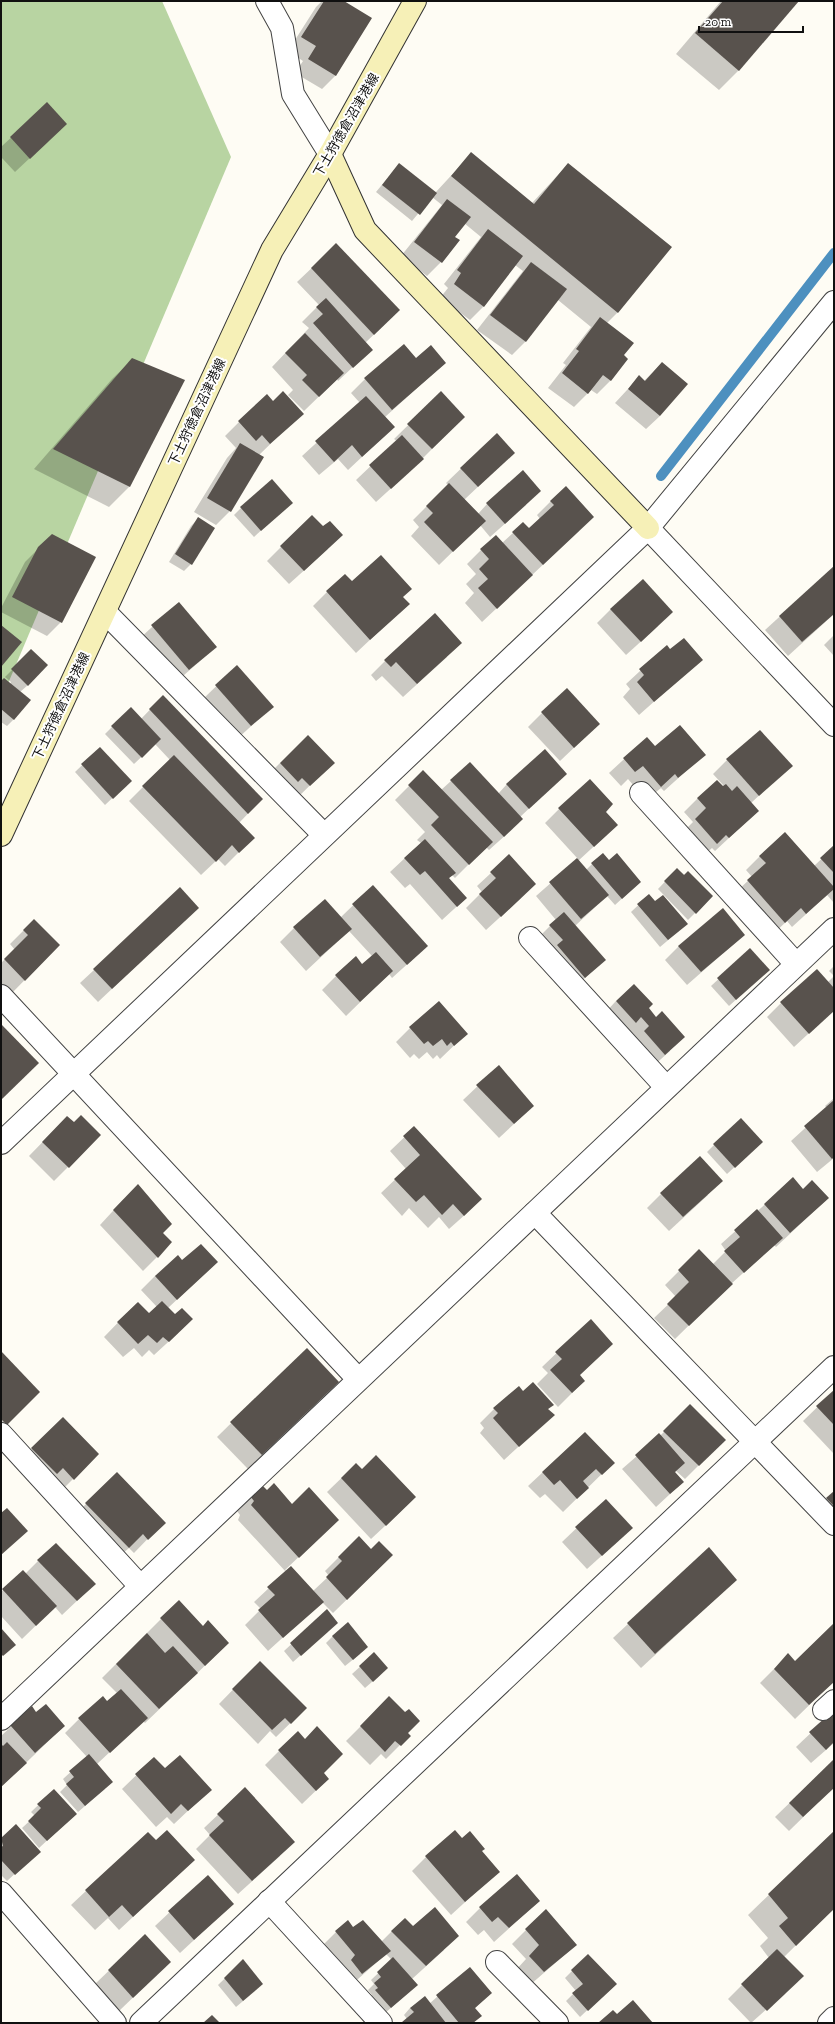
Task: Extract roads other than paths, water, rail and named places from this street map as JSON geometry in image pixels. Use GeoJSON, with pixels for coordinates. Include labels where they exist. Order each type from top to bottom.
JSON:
{"type":"FeatureCollection","features":[{"type":"Feature","properties":{"kind":"main road","name":"下土狩徳倉沼津港線"},"geometry":{"type":"LineString","coordinates":[[1,835],[272,250],[330,154],[415,1]]}},
{"type":"Feature","properties":{"kind":"main road"},"geometry":{"type":"LineString","coordinates":[[330,154],[365,230],[648,528]]}},
{"type":"Feature","properties":{"kind":"street"},"geometry":{"type":"LineString","coordinates":[[267,1],[282,28],[293,94],[330,154]]}},
{"type":"Feature","properties":{"kind":"street"},"geometry":{"type":"LineString","coordinates":[[1,1143],[648,528],[834,302]]}},
{"type":"Feature","properties":{"kind":"street"},"geometry":{"type":"LineString","coordinates":[[648,528],[834,725]]}},
{"type":"Feature","properties":{"kind":"street"},"geometry":{"type":"LineString","coordinates":[[105,612],[324,835]]}},
{"type":"Feature","properties":{"kind":"street"},"geometry":{"type":"LineString","coordinates":[[641,793],[796,964]]}},
{"type":"Feature","properties":{"kind":"street"},"geometry":{"type":"LineString","coordinates":[[1,1719],[358,1378],[535,1213],[834,929]]}},
{"type":"Feature","properties":{"kind":"street"},"geometry":{"type":"LineString","coordinates":[[530,938],[666,1087]]}},
{"type":"Feature","properties":{"kind":"street"},"geometry":{"type":"LineString","coordinates":[[1,996],[358,1378]]}},
{"type":"Feature","properties":{"kind":"street"},"geometry":{"type":"LineString","coordinates":[[535,1213],[834,1524]]}},
{"type":"Feature","properties":{"kind":"street"},"geometry":{"type":"LineString","coordinates":[[141,2023],[834,1367]]}},
{"type":"Feature","properties":{"kind":"street"},"geometry":{"type":"LineString","coordinates":[[1,1434],[140,1586]]}},
{"type":"Feature","properties":{"kind":"street"},"geometry":{"type":"LineString","coordinates":[[1,1893],[115,2023]]}},
{"type":"Feature","properties":{"kind":"street"},"geometry":{"type":"LineString","coordinates":[[269,1901],[381,2023]]}},
{"type":"Feature","properties":{"kind":"street"},"geometry":{"type":"LineString","coordinates":[[497,1962],[557,2023]]}},
{"type":"Feature","properties":{"kind":"street"},"geometry":{"type":"LineString","coordinates":[[829,2023],[834,2018]]}},
{"type":"Feature","properties":{"kind":"waterway"},"geometry":{"type":"LineString","coordinates":[[661,476],[834,253]]}}]}
